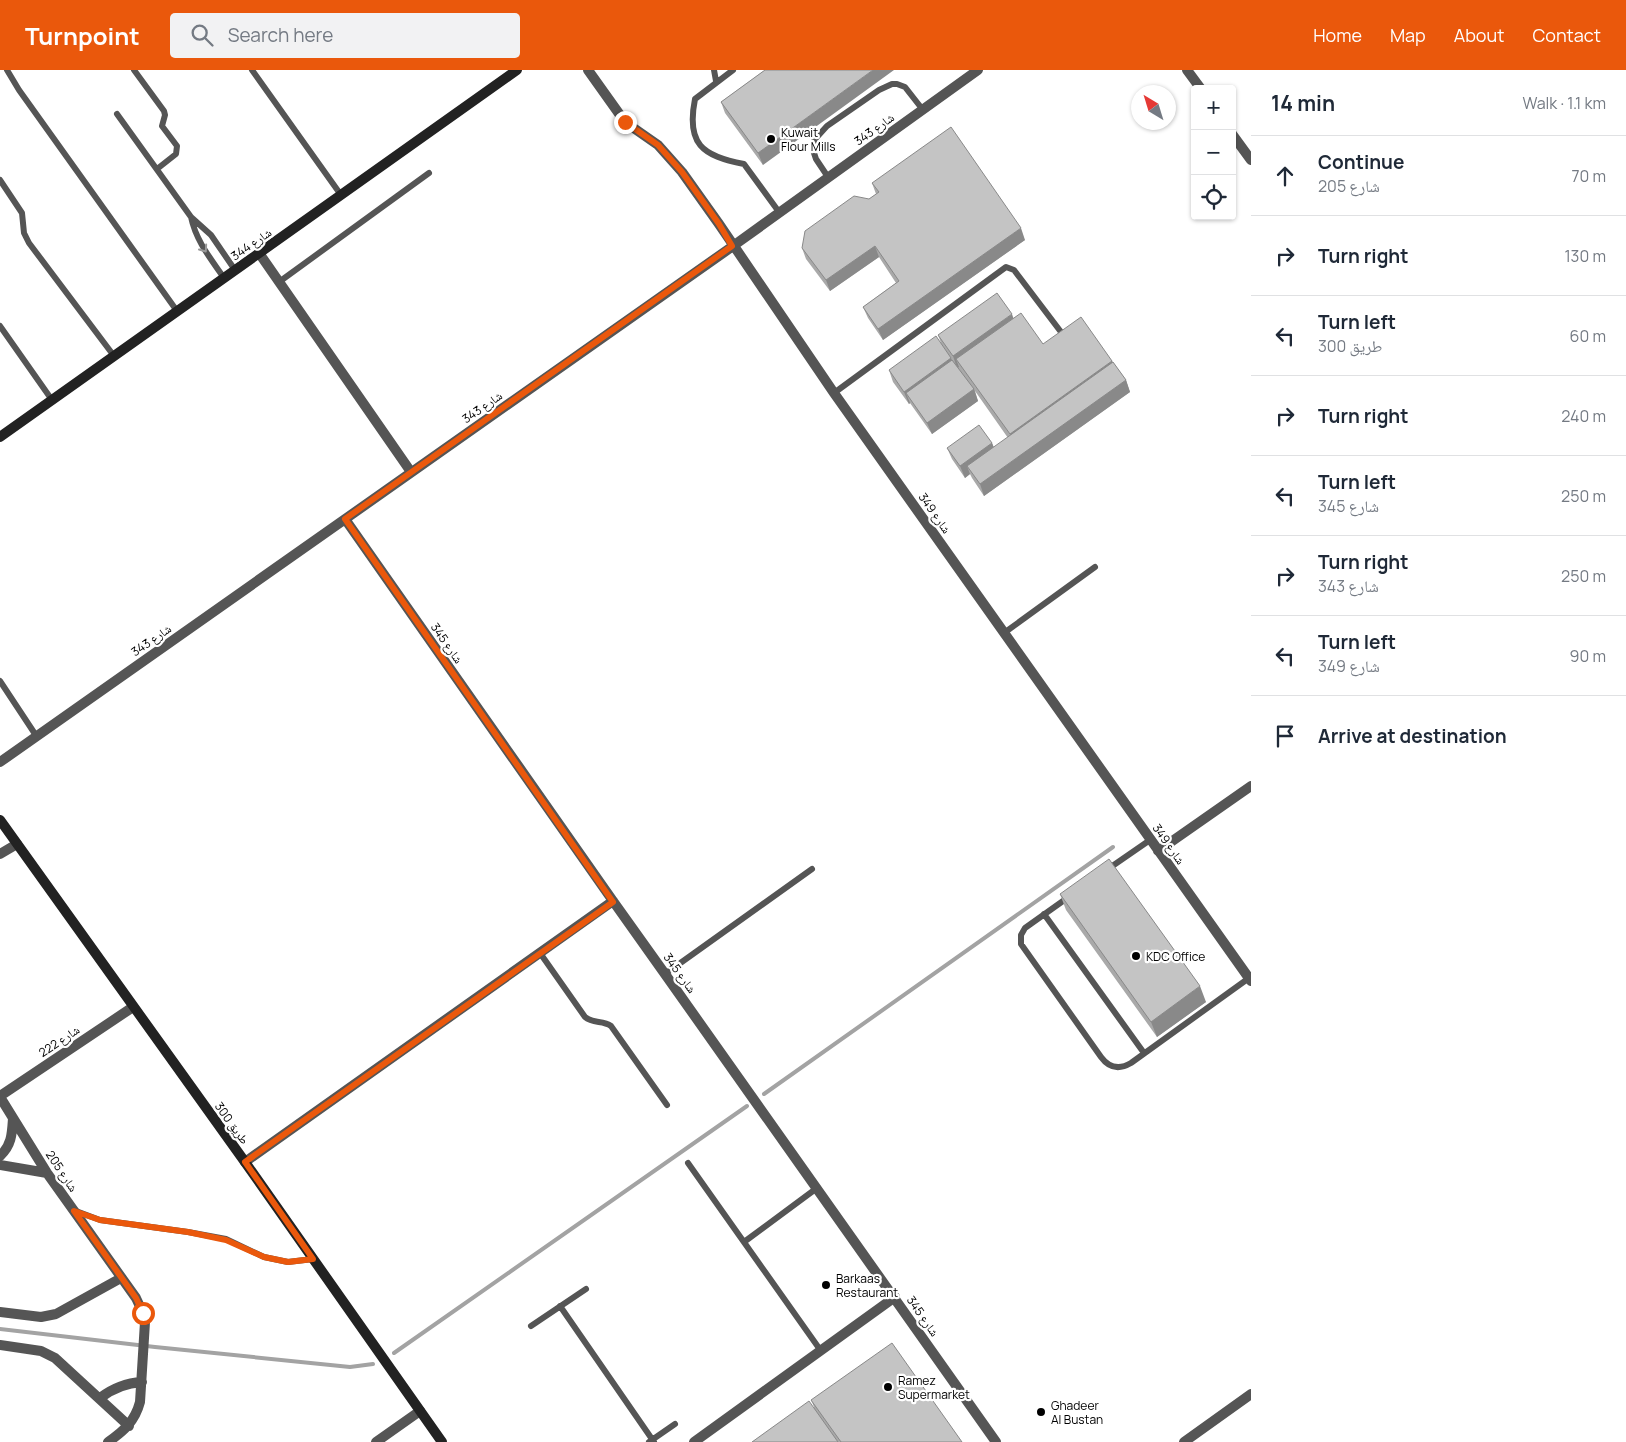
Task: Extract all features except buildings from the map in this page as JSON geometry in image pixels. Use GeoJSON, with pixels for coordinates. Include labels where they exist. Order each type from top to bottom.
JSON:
{"type":"FeatureCollection","features":[{"type":"Feature","properties":{"kind":"main road","name":"شارع 344"},"geometry":{"type":"LineString","coordinates":[[0,437],[517,70]]}},
{"type":"Feature","properties":{"kind":"main road","name":"طريق 300"},"geometry":{"type":"LineString","coordinates":[[0,820],[245,1162],[442,1442]]}},
{"type":"Feature","properties":{"kind":"street","name":"شارع 349"},"geometry":{"type":"LineString","coordinates":[[588,70],[625,122],[658,145],[682,172],[834,393],[1250,980]]}},
{"type":"Feature","properties":{"kind":"street","name":"شارع 343"},"geometry":{"type":"LineString","coordinates":[[0,762],[732,246],[978,70]]}},
{"type":"Feature","properties":{"kind":"street"},"geometry":{"type":"LineString","coordinates":[[1187,70],[1198,85]]}},
{"type":"Feature","properties":{"kind":"street"},"geometry":{"type":"LineString","coordinates":[[1236,139],[1251,160]]}},
{"type":"Feature","properties":{"kind":"street"},"geometry":{"type":"LineString","coordinates":[[259,254],[412,472]]}},
{"type":"Feature","properties":{"kind":"street","name":"شارع 345"},"geometry":{"type":"LineString","coordinates":[[345,519],[613,902],[818,1188],[996,1442]]}},
{"type":"Feature","properties":{"kind":"street"},"geometry":{"type":"LineString","coordinates":[[1158,851],[1251,786]]}},
{"type":"Feature","properties":{"kind":"street"},"geometry":{"type":"LineString","coordinates":[[0,854],[17,844]]}},
{"type":"Feature","properties":{"kind":"street"},"geometry":{"type":"LineString","coordinates":[[245,1162],[613,902]]}},
{"type":"Feature","properties":{"kind":"street","name":"شارع 222"},"geometry":{"type":"LineString","coordinates":[[0,1097],[133,1007]]}},
{"type":"Feature","properties":{"kind":"street","name":"شارع 205"},"geometry":{"type":"LineString","coordinates":[[0,1097],[47,1173],[140,1305],[145,1322],[145,1331],[138,1411],[129,1426],[108,1442]]}},
{"type":"Feature","properties":{"kind":"street"},"geometry":{"type":"LineString","coordinates":[[0,1156],[9,1146],[12,1137],[13,1118]]}},
{"type":"Feature","properties":{"kind":"street"},"geometry":{"type":"LineString","coordinates":[[0,1166],[47,1173]]}},
{"type":"Feature","properties":{"kind":"street"},"geometry":{"type":"LineString","coordinates":[[0,1312],[41,1317],[56,1314],[121,1278]]}},
{"type":"Feature","properties":{"kind":"street"},"geometry":{"type":"LineString","coordinates":[[694,1442],[895,1297]]}},
{"type":"Feature","properties":{"kind":"street"},"geometry":{"type":"LineString","coordinates":[[0,1345],[31,1348],[48,1354],[62,1364],[129,1426]]}},
{"type":"Feature","properties":{"kind":"street"},"geometry":{"type":"LineString","coordinates":[[100,1398],[115,1388],[133,1382],[142,1382]]}},
{"type":"Feature","properties":{"kind":"street"},"geometry":{"type":"LineString","coordinates":[[1184,1442],[1251,1394]]}},
{"type":"Feature","properties":{"kind":"street"},"geometry":{"type":"LineString","coordinates":[[376,1442],[420,1411]]}},
{"type":"Feature","properties":{"kind":"lane"},"geometry":{"type":"LineString","coordinates":[[7,70],[19,90],[177,311]]}},
{"type":"Feature","properties":{"kind":"lane"},"geometry":{"type":"LineString","coordinates":[[134,70],[164,111],[165,118],[162,126],[177,146],[177,152],[174,156],[157,169]]}},
{"type":"Feature","properties":{"kind":"lane"},"geometry":{"type":"LineString","coordinates":[[252,70],[341,195]]}},
{"type":"Feature","properties":{"kind":"lane"},"geometry":{"type":"LineString","coordinates":[[714,70],[716,81]]}},
{"type":"Feature","properties":{"kind":"lane"},"geometry":{"type":"LineString","coordinates":[[733,70],[716,81],[695,99],[691,116],[692,131],[700,145],[712,155],[727,161],[744,164],[779,212]]}},
{"type":"Feature","properties":{"kind":"lane"},"geometry":{"type":"LineString","coordinates":[[828,177],[814,154],[814,141],[822,131],[856,105],[878,90],[897,84],[902,85],[909,91],[923,110]]}},
{"type":"Feature","properties":{"kind":"lane"},"geometry":{"type":"LineString","coordinates":[[117,114],[191,217],[211,235],[235,270]]}},
{"type":"Feature","properties":{"kind":"lane"},"geometry":{"type":"LineString","coordinates":[[279,282],[429,173]]}},
{"type":"Feature","properties":{"kind":"lane"},"geometry":{"type":"LineString","coordinates":[[0,180],[22,213],[26,238],[114,356]]}},
{"type":"Feature","properties":{"kind":"lane"},"geometry":{"type":"LineString","coordinates":[[191,217],[200,243],[224,278]]}},
{"type":"Feature","properties":{"kind":"lane"},"geometry":{"type":"LineString","coordinates":[[834,393],[1006,267],[1014,270],[1061,332]]}},
{"type":"Feature","properties":{"kind":"lane"},"geometry":{"type":"LineString","coordinates":[[0,326],[52,400]]}},
{"type":"Feature","properties":{"kind":"lane"},"geometry":{"type":"LineString","coordinates":[[1004,633],[1096,568]]}},
{"type":"Feature","properties":{"kind":"lane"},"geometry":{"type":"LineString","coordinates":[[0,681],[37,737]]}},
{"type":"Feature","properties":{"kind":"lane"},"geometry":{"type":"LineString","coordinates":[[1101,874],[1150,840]]}},
{"type":"Feature","properties":{"kind":"lane"},"geometry":{"type":"LineString","coordinates":[[666,974],[812,869]]}},
{"type":"Feature","properties":{"kind":"lane"},"geometry":{"type":"LineString","coordinates":[[1077,891],[1025,928],[1020,940],[1022,948],[1104,1062],[1109,1065],[1126,1066],[1250,980]]}},
{"type":"Feature","properties":{"kind":"lane"},"geometry":{"type":"LineString","coordinates":[[1044,914],[1144,1053]]}},
{"type":"Feature","properties":{"kind":"lane"},"geometry":{"type":"LineString","coordinates":[[540,953],[585,1017],[589,1020],[605,1022],[611,1026],[667,1105]]}},
{"type":"Feature","properties":{"kind":"lane"},"geometry":{"type":"LineString","coordinates":[[688,1163],[821,1351]]}},
{"type":"Feature","properties":{"kind":"lane"},"geometry":{"type":"LineString","coordinates":[[744,1242],[818,1188]]}},
{"type":"Feature","properties":{"kind":"lane"},"geometry":{"type":"LineString","coordinates":[[74,1211],[100,1220],[188,1232],[226,1240],[264,1257],[288,1262],[313,1259]]}},
{"type":"Feature","properties":{"kind":"lane"},"geometry":{"type":"LineString","coordinates":[[531,1326],[586,1289]]}},
{"type":"Feature","properties":{"kind":"lane"},"geometry":{"type":"LineString","coordinates":[[560,1306],[652,1441],[675,1424]]}},
{"type":"Feature","properties":{"kind":"waterway"},"geometry":{"type":"LineString","coordinates":[[764,1094],[1113,847]]}},
{"type":"Feature","properties":{"kind":"waterway"},"geometry":{"type":"LineString","coordinates":[[394,1353],[747,1106]]}},
{"type":"Feature","properties":{"kind":"waterway"},"geometry":{"type":"LineString","coordinates":[[0,1329],[350,1367],[373,1364]]}},
{"type":"Feature","properties":{"kind":"place","name":"Kuwait Flour Mills"},"geometry":{"type":"Point","coordinates":[771,139]}},
{"type":"Feature","properties":{"kind":"place","name":"KDC Office"},"geometry":{"type":"Point","coordinates":[1136,956]}},
{"type":"Feature","properties":{"kind":"place","name":"Barkaas Restaurant"},"geometry":{"type":"Point","coordinates":[826,1285]}},
{"type":"Feature","properties":{"kind":"place","name":"Ramez Supermarket"},"geometry":{"type":"Point","coordinates":[888,1387]}},
{"type":"Feature","properties":{"kind":"place","name":"Ghadeer Al Bustan"},"geometry":{"type":"Point","coordinates":[1041,1412]}},
{"type":"Feature","properties":{"kind":"route"},"geometry":{"type":"LineString","coordinates":[[143,1313],[136,1298],[74,1211],[100,1220],[188,1232],[226,1240],[264,1257],[288,1262],[313,1259],[245,1162],[613,902],[345,519],[732,246],[719,224],[682,172],[658,145],[625,122]]}}]}
